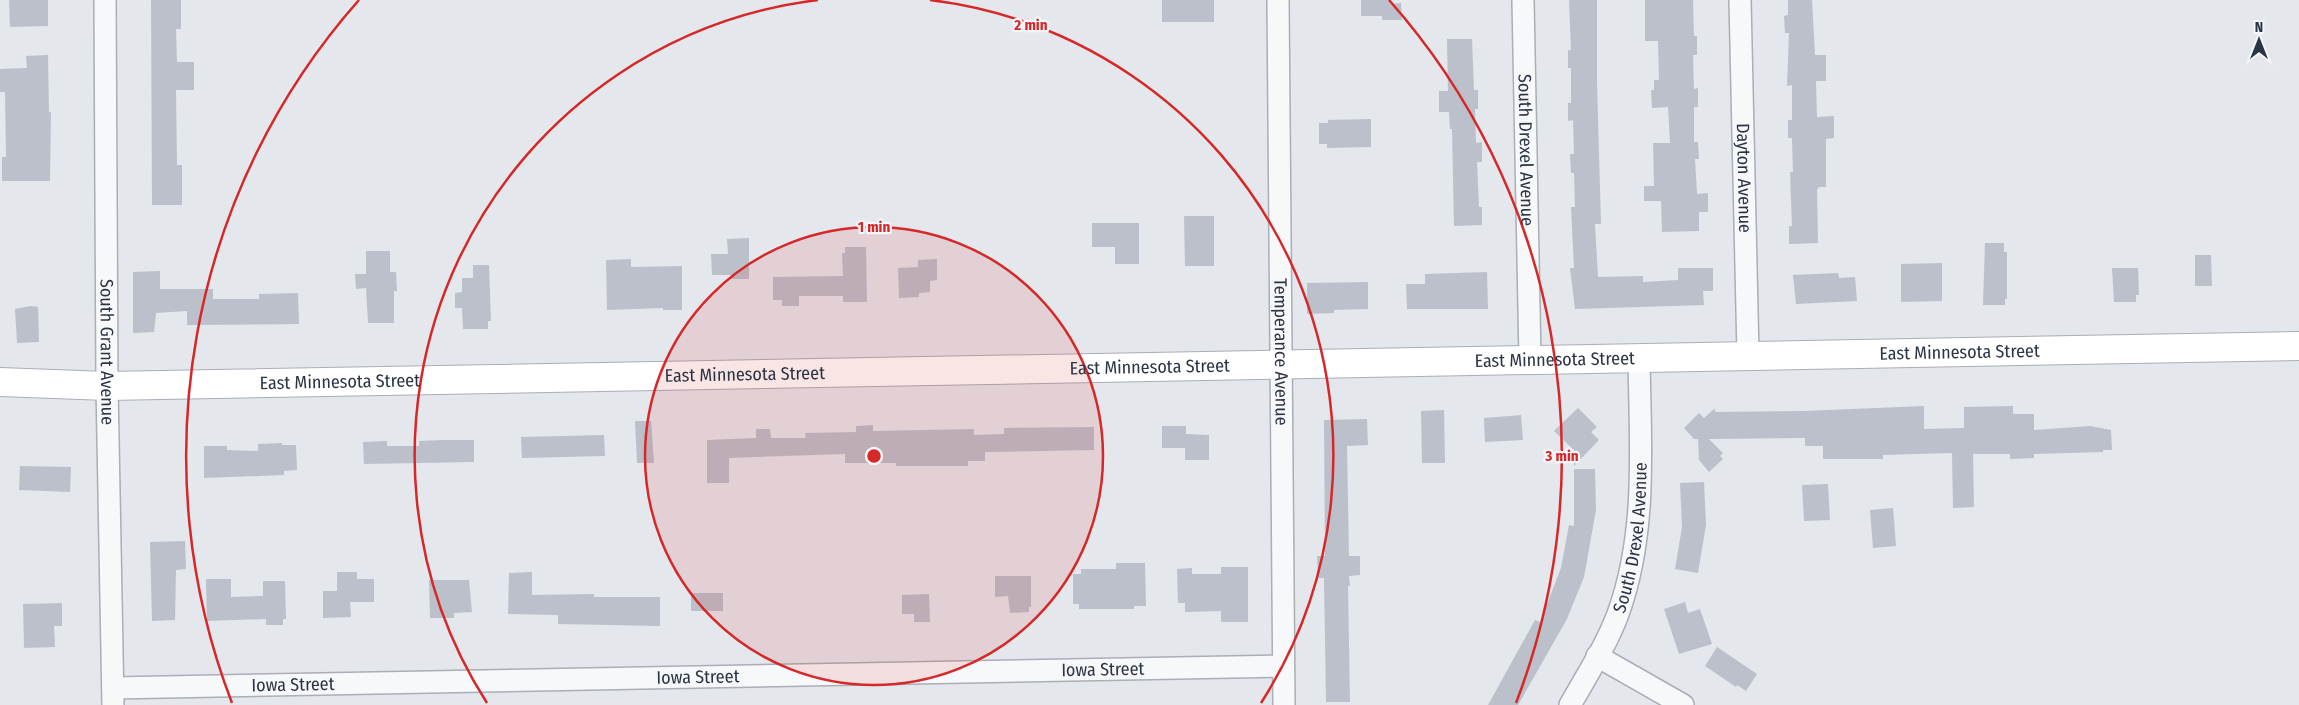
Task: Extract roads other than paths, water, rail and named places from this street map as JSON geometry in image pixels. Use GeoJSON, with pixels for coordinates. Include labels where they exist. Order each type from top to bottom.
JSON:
{"type":"FeatureCollection","features":[{"type":"Feature","properties":{"kind":"street","name":"South Grant Avenue"},"geometry":{"type":"LineString","coordinates":[[104,0],[107,386],[113,697]]}},
{"type":"Feature","properties":{"kind":"street","name":"Temperance Avenue"},"geometry":{"type":"LineString","coordinates":[[1278,0],[1284,705]]}},
{"type":"Feature","properties":{"kind":"street","name":"South Drexel Avenue"},"geometry":{"type":"LineString","coordinates":[[1523,0],[1530,360]]}},
{"type":"Feature","properties":{"kind":"street","name":"Dayton Avenue"},"geometry":{"type":"LineString","coordinates":[[1740,0],[1748,355]]}},
{"type":"Feature","properties":{"kind":"street","name":"East Minnesota Street"},"geometry":{"type":"LineString","coordinates":[[0,382],[107,386],[2299,346]]}},
{"type":"Feature","properties":{"kind":"street","name":"South Drexel Avenue"},"geometry":{"type":"LineString","coordinates":[[1570,705],[1618,615],[1631,572],[1638,537],[1640,503],[1639,357]]}},
{"type":"Feature","properties":{"kind":"street"},"geometry":{"type":"LineString","coordinates":[[1597,656],[1683,705]]}},
{"type":"Feature","properties":{"kind":"street","name":"Iowa Street"},"geometry":{"type":"LineString","coordinates":[[113,697],[1283,666]]}}]}
